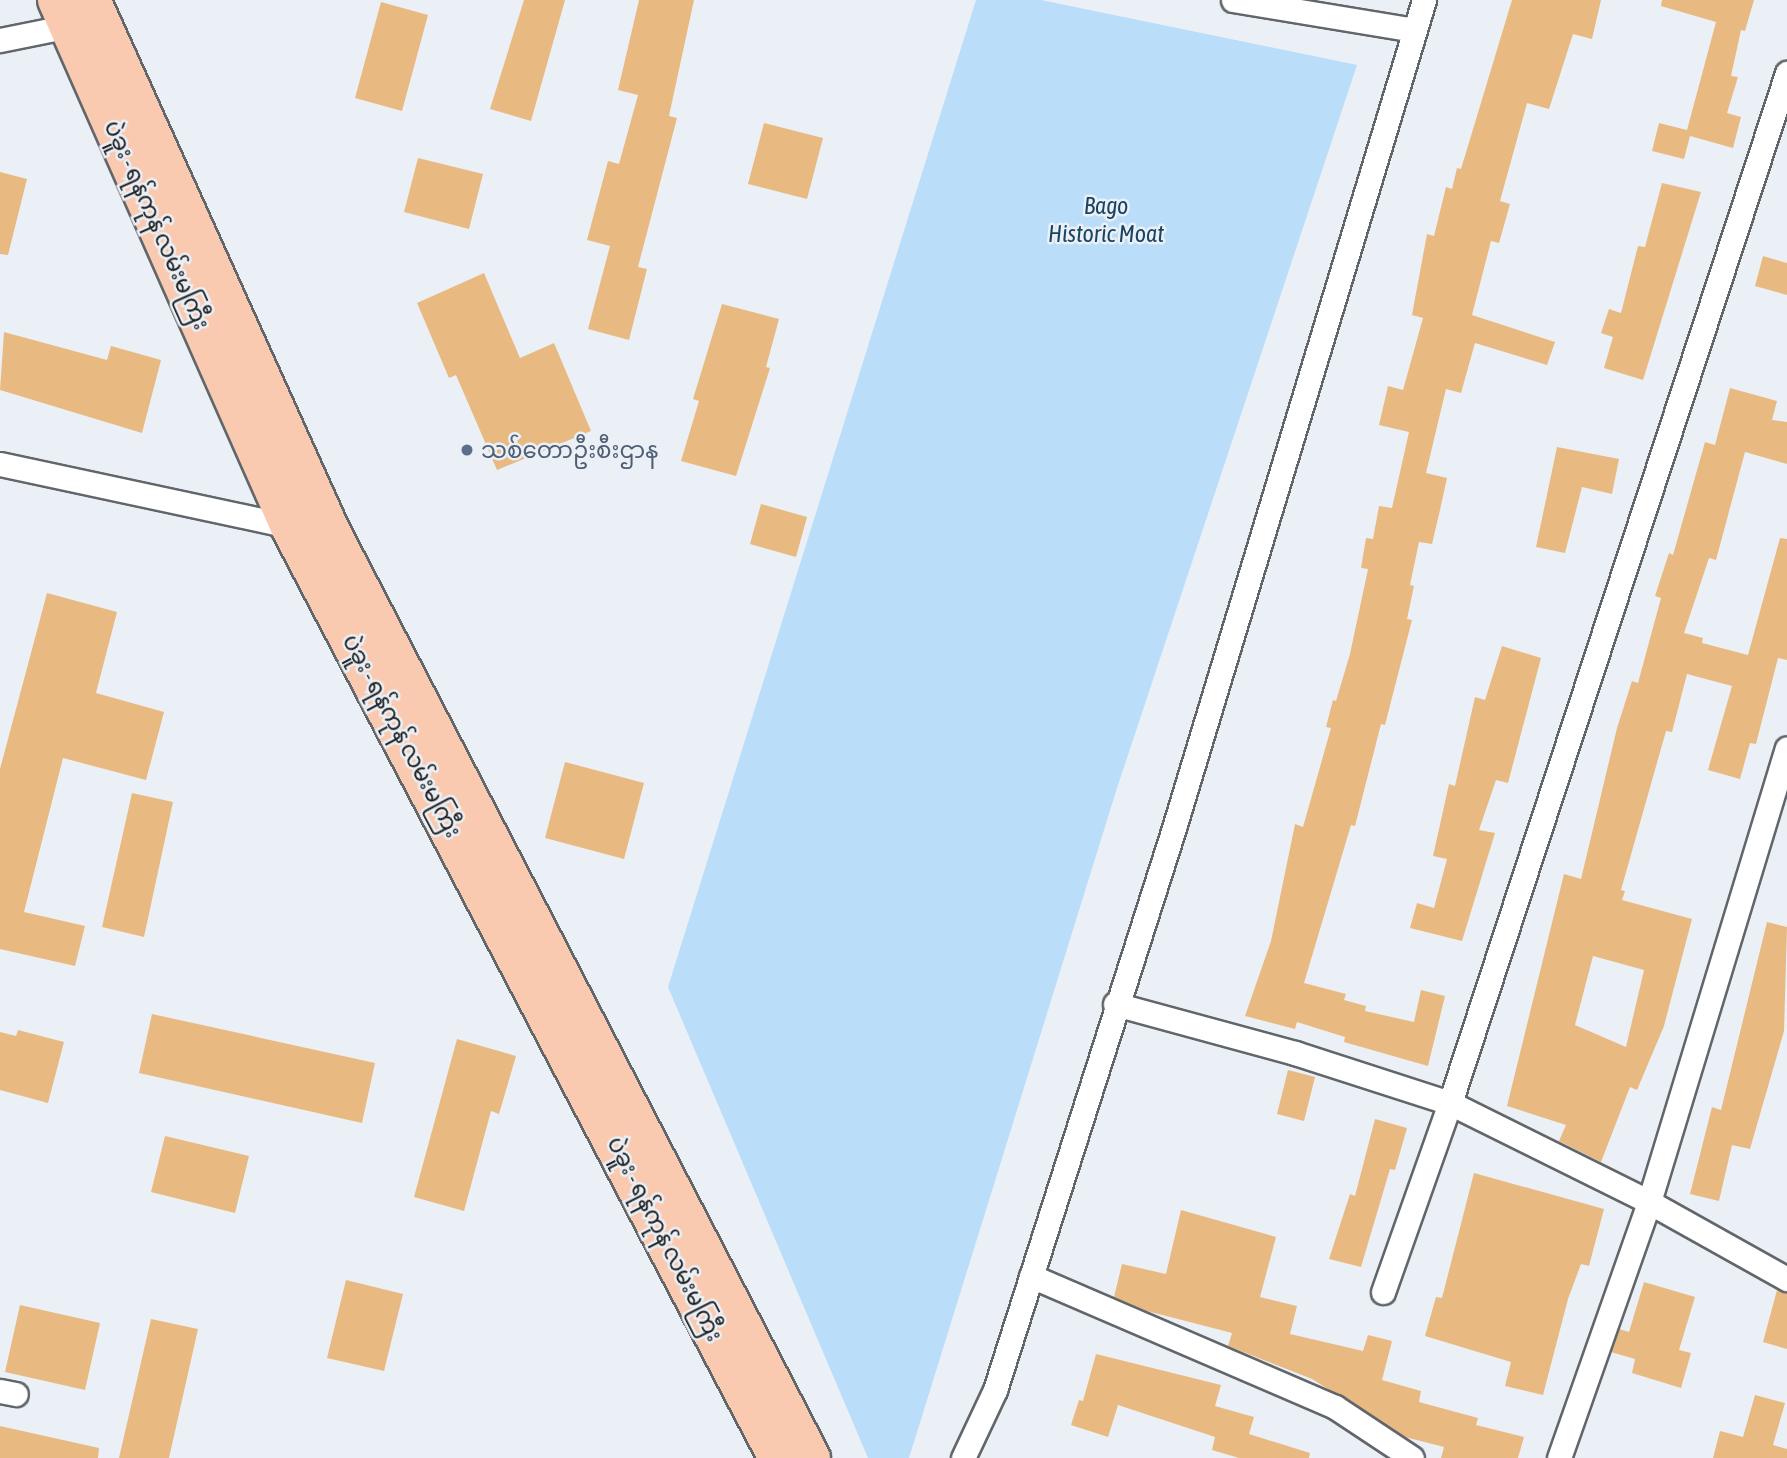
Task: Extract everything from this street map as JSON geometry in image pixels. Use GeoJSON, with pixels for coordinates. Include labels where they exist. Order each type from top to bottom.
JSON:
{"type":"FeatureCollection","features":[{"type":"Feature","properties":{"kind":"highway","name":"ပဲခူး - ရန်ကုန် လမ်းမကြီး"},"geometry":{"type":"LineString","coordinates":[[79,11],[290,527],[778,1458]]}},
{"type":"Feature","properties":{"kind":"highway","name":"ပဲခူး - ရန်ကုန် လမ်းမကြီး"},"geometry":{"type":"LineString","coordinates":[[79,11],[331,532],[811,1458]]}},
{"type":"Feature","properties":{"kind":"street"},"geometry":{"type":"LineString","coordinates":[[1233,0],[1415,30]]}},
{"type":"Feature","properties":{"kind":"street"},"geometry":{"type":"LineString","coordinates":[[963,1458],[995,1390],[1115,1004],[1174,828],[1424,0]]}},
{"type":"Feature","properties":{"kind":"street"},"geometry":{"type":"LineString","coordinates":[[0,40],[79,11]]}},
{"type":"Feature","properties":{"kind":"street"},"geometry":{"type":"LineString","coordinates":[[1383,1292],[1450,1103],[1787,73]]}},
{"type":"Feature","properties":{"kind":"street"},"geometry":{"type":"LineString","coordinates":[[0,464],[290,527],[331,532]]}},
{"type":"Feature","properties":{"kind":"street"},"geometry":{"type":"LineString","coordinates":[[1559,1458],[1649,1202],[1787,749]]}},
{"type":"Feature","properties":{"kind":"street"},"geometry":{"type":"LineString","coordinates":[[1115,1004],[1295,1053],[1450,1103],[1649,1202],[1787,1279]]}},
{"type":"Feature","properties":{"kind":"street"},"geometry":{"type":"LineString","coordinates":[[1031,1276],[1335,1407],[1412,1458]]}},
{"type":"Feature","properties":{"kind":"water","name":"Bago Historic Moat"},"geometry":{"type":"Polygon","coordinates":[[[976,0],[1041,0],[1357,65],[1117,788],[909,1458],[868,1458],[668,987],[976,0]]]}},
{"type":"Feature","properties":{"kind":"building"},"geometry":{"type":"Polygon","coordinates":[[[524,0],[565,0],[531,121],[490,109],[524,0]]]}},
{"type":"Feature","properties":{"kind":"building"},"geometry":{"type":"Polygon","coordinates":[[[639,0],[694,0],[669,116],[677,118],[638,267],[647,269],[629,340],[588,329],[610,246],[587,240],[608,161],[619,164],[638,95],[618,90],[639,0]]]}},
{"type":"Feature","properties":{"kind":"building"},"geometry":{"type":"Polygon","coordinates":[[[1512,0],[1601,0],[1592,39],[1573,34],[1549,109],[1527,103],[1500,201],[1510,204],[1499,243],[1491,241],[1472,315],[1555,342],[1547,365],[1475,343],[1461,393],[1446,389],[1426,473],[1447,478],[1432,544],[1419,542],[1410,585],[1414,586],[1407,619],[1412,620],[1385,725],[1381,724],[1355,826],[1351,825],[1304,983],[1346,994],[1344,1000],[1366,1006],[1365,1011],[1414,1022],[1421,990],[1445,996],[1428,1066],[1344,1042],[1345,1037],[1297,1022],[1295,1029],[1245,1016],[1271,941],[1295,824],[1303,827],[1331,728],[1326,727],[1333,700],[1336,701],[1350,654],[1368,569],[1361,568],[1366,538],[1373,539],[1379,506],[1392,508],[1409,432],[1379,425],[1388,386],[1403,390],[1423,318],[1412,315],[1427,234],[1434,236],[1446,187],[1452,189],[1457,168],[1461,169],[1512,0]]]}},
{"type":"Feature","properties":{"kind":"building"},"geometry":{"type":"Polygon","coordinates":[[[1662,0],[1754,0],[1745,31],[1741,30],[1731,76],[1738,77],[1727,113],[1741,117],[1733,148],[1690,136],[1684,159],[1652,151],[1659,123],[1687,130],[1716,22],[1661,6],[1662,0]]]}},
{"type":"Feature","properties":{"kind":"building"},"geometry":{"type":"Polygon","coordinates":[[[381,2],[428,15],[402,111],[355,98],[381,2]]]}},
{"type":"Feature","properties":{"kind":"building"},"geometry":{"type":"Polygon","coordinates":[[[764,123],[823,138],[807,199],[748,184],[764,123]]]}},
{"type":"Feature","properties":{"kind":"building"},"geometry":{"type":"Polygon","coordinates":[[[418,158],[483,174],[469,229],[404,212],[418,158]]]}},
{"type":"Feature","properties":{"kind":"building"},"geometry":{"type":"Polygon","coordinates":[[[0,172],[27,179],[8,255],[0,254],[0,172]]]}},
{"type":"Feature","properties":{"kind":"building"},"geometry":{"type":"Polygon","coordinates":[[[1662,183],[1701,192],[1643,380],[1604,368],[1613,337],[1601,333],[1609,309],[1621,313],[1638,246],[1645,247],[1662,183]]]}},
{"type":"Feature","properties":{"kind":"building"},"geometry":{"type":"Polygon","coordinates":[[[1763,256],[1787,263],[1787,295],[1755,286],[1763,256]]]}},
{"type":"Feature","properties":{"kind":"building"},"geometry":{"type":"Polygon","coordinates":[[[484,273],[520,358],[554,343],[591,431],[497,470],[456,375],[449,378],[417,303],[484,273]]]}},
{"type":"Feature","properties":{"kind":"building"},"geometry":{"type":"Polygon","coordinates":[[[722,304],[779,319],[766,367],[770,368],[736,476],[681,461],[699,401],[693,399],[722,304]]]}},
{"type":"Feature","properties":{"kind":"building"},"geometry":{"type":"Polygon","coordinates":[[[4,332],[107,360],[111,346],[161,360],[142,433],[0,390],[4,332]]]}},
{"type":"Feature","properties":{"kind":"building"},"geometry":{"type":"Polygon","coordinates":[[[1730,388],[1777,401],[1772,420],[1787,422],[1787,464],[1745,452],[1716,560],[1709,558],[1684,633],[1703,638],[1702,643],[1748,655],[1780,538],[1787,539],[1787,660],[1778,658],[1756,744],[1750,743],[1740,779],[1708,770],[1732,686],[1687,674],[1672,732],[1666,731],[1621,890],[1625,891],[1622,900],[1692,919],[1664,1026],[1637,1090],[1630,1087],[1601,1162],[1559,1141],[1566,1125],[1507,1106],[1564,874],[1581,879],[1617,728],[1632,681],[1638,683],[1661,598],[1655,596],[1669,553],[1673,555],[1705,442],[1715,445],[1730,388]],[[1593,956],[1575,1025],[1626,1047],[1644,970],[1593,956]]]}},
{"type":"Feature","properties":{"kind":"building"},"geometry":{"type":"Polygon","coordinates":[[[1557,447],[1619,459],[1612,494],[1582,487],[1565,553],[1536,547],[1557,447]]]}},
{"type":"Feature","properties":{"kind":"building"},"geometry":{"type":"Polygon","coordinates":[[[761,504],[807,517],[796,557],[750,544],[761,504]]]}},
{"type":"Feature","properties":{"kind":"building"},"geometry":{"type":"Polygon","coordinates":[[[47,593],[117,612],[96,693],[164,712],[146,780],[63,758],[24,912],[85,926],[75,966],[0,949],[0,769],[47,593]]]}},
{"type":"Feature","properties":{"kind":"building"},"geometry":{"type":"Polygon","coordinates":[[[1502,646],[1541,658],[1508,783],[1496,780],[1479,830],[1495,833],[1462,941],[1410,928],[1417,903],[1434,908],[1447,859],[1433,856],[1449,784],[1455,786],[1475,697],[1485,700],[1502,646]]]}},
{"type":"Feature","properties":{"kind":"building"},"geometry":{"type":"Polygon","coordinates":[[[565,762],[644,783],[624,859],[545,838],[565,762]]]}},
{"type":"Feature","properties":{"kind":"building"},"geometry":{"type":"Polygon","coordinates":[[[132,793],[173,802],[144,937],[102,927],[132,793]]]}},
{"type":"Feature","properties":{"kind":"building"},"geometry":{"type":"Polygon","coordinates":[[[1767,922],[1787,927],[1784,1031],[1750,1149],[1732,1145],[1719,1201],[1690,1194],[1712,1107],[1721,1110],[1767,922]]]}},
{"type":"Feature","properties":{"kind":"building"},"geometry":{"type":"Polygon","coordinates":[[[152,1014],[375,1063],[362,1123],[139,1073],[152,1014]]]}},
{"type":"Feature","properties":{"kind":"building"},"geometry":{"type":"Polygon","coordinates":[[[18,1030],[64,1042],[48,1103],[0,1090],[0,1032],[16,1036],[18,1030]]]}},
{"type":"Feature","properties":{"kind":"building"},"geometry":{"type":"Polygon","coordinates":[[[457,1039],[516,1056],[499,1114],[491,1111],[464,1211],[414,1197],[457,1039]]]}},
{"type":"Feature","properties":{"kind":"building"},"geometry":{"type":"Polygon","coordinates":[[[1288,1070],[1315,1077],[1304,1121],[1277,1114],[1288,1070]]]}},
{"type":"Feature","properties":{"kind":"building"},"geometry":{"type":"Polygon","coordinates":[[[1375,1119],[1407,1128],[1395,1170],[1390,1169],[1361,1267],[1329,1259],[1350,1194],[1355,1196],[1375,1119]]]}},
{"type":"Feature","properties":{"kind":"building"},"geometry":{"type":"Polygon","coordinates":[[[165,1136],[249,1156],[235,1213],[151,1192],[165,1136]]]}},
{"type":"Feature","properties":{"kind":"building"},"geometry":{"type":"Polygon","coordinates":[[[1474,1173],[1604,1209],[1589,1266],[1581,1264],[1568,1299],[1543,1395],[1505,1386],[1511,1362],[1425,1336],[1436,1297],[1442,1298],[1474,1173]]]}},
{"type":"Feature","properties":{"kind":"building"},"geometry":{"type":"Polygon","coordinates":[[[1181,1210],[1276,1237],[1260,1297],[1297,1306],[1290,1334],[1363,1351],[1368,1335],[1392,1341],[1382,1380],[1421,1391],[1419,1402],[1478,1418],[1476,1425],[1524,1437],[1518,1458],[1441,1458],[1444,1447],[1405,1437],[1312,1379],[1228,1346],[1232,1333],[1147,1311],[1114,1297],[1122,1264],[1166,1274],[1181,1210]]]}},
{"type":"Feature","properties":{"kind":"building"},"geometry":{"type":"Polygon","coordinates":[[[346,1280],[403,1294],[384,1371],[327,1358],[346,1280]]]}},
{"type":"Feature","properties":{"kind":"building"},"geometry":{"type":"Polygon","coordinates":[[[1644,1282],[1695,1297],[1679,1350],[1691,1353],[1681,1388],[1632,1373],[1635,1359],[1611,1352],[1619,1329],[1629,1332],[1644,1282]]]}},
{"type":"Feature","properties":{"kind":"building"},"geometry":{"type":"Polygon","coordinates":[[[1777,1290],[1787,1293],[1787,1349],[1763,1342],[1777,1290]]]}},
{"type":"Feature","properties":{"kind":"building"},"geometry":{"type":"Polygon","coordinates":[[[20,1305],[100,1323],[85,1390],[5,1372],[20,1305]]]}},
{"type":"Feature","properties":{"kind":"building"},"geometry":{"type":"Polygon","coordinates":[[[151,1319],[198,1329],[169,1458],[119,1458],[151,1319]]]}},
{"type":"Feature","properties":{"kind":"building"},"geometry":{"type":"Polygon","coordinates":[[[1096,1354],[1221,1385],[1215,1406],[1254,1417],[1249,1434],[1310,1453],[1309,1458],[1239,1458],[1212,1450],[1215,1437],[1118,1405],[1108,1437],[1071,1425],[1079,1400],[1083,1401],[1096,1354]]]}},
{"type":"Feature","properties":{"kind":"building"},"geometry":{"type":"Polygon","coordinates":[[[1755,1395],[1785,1403],[1773,1445],[1787,1449],[1787,1458],[1713,1458],[1720,1431],[1743,1437],[1755,1395]]]}},
{"type":"Feature","properties":{"kind":"building"},"geometry":{"type":"Polygon","coordinates":[[[0,1426],[99,1448],[98,1458],[0,1458],[0,1426]]]}},
{"type":"Feature","properties":{"kind":"place","name":"သစ်တောဦးစီးဌာန"},"geometry":{"type":"Point","coordinates":[467,450]}}]}
